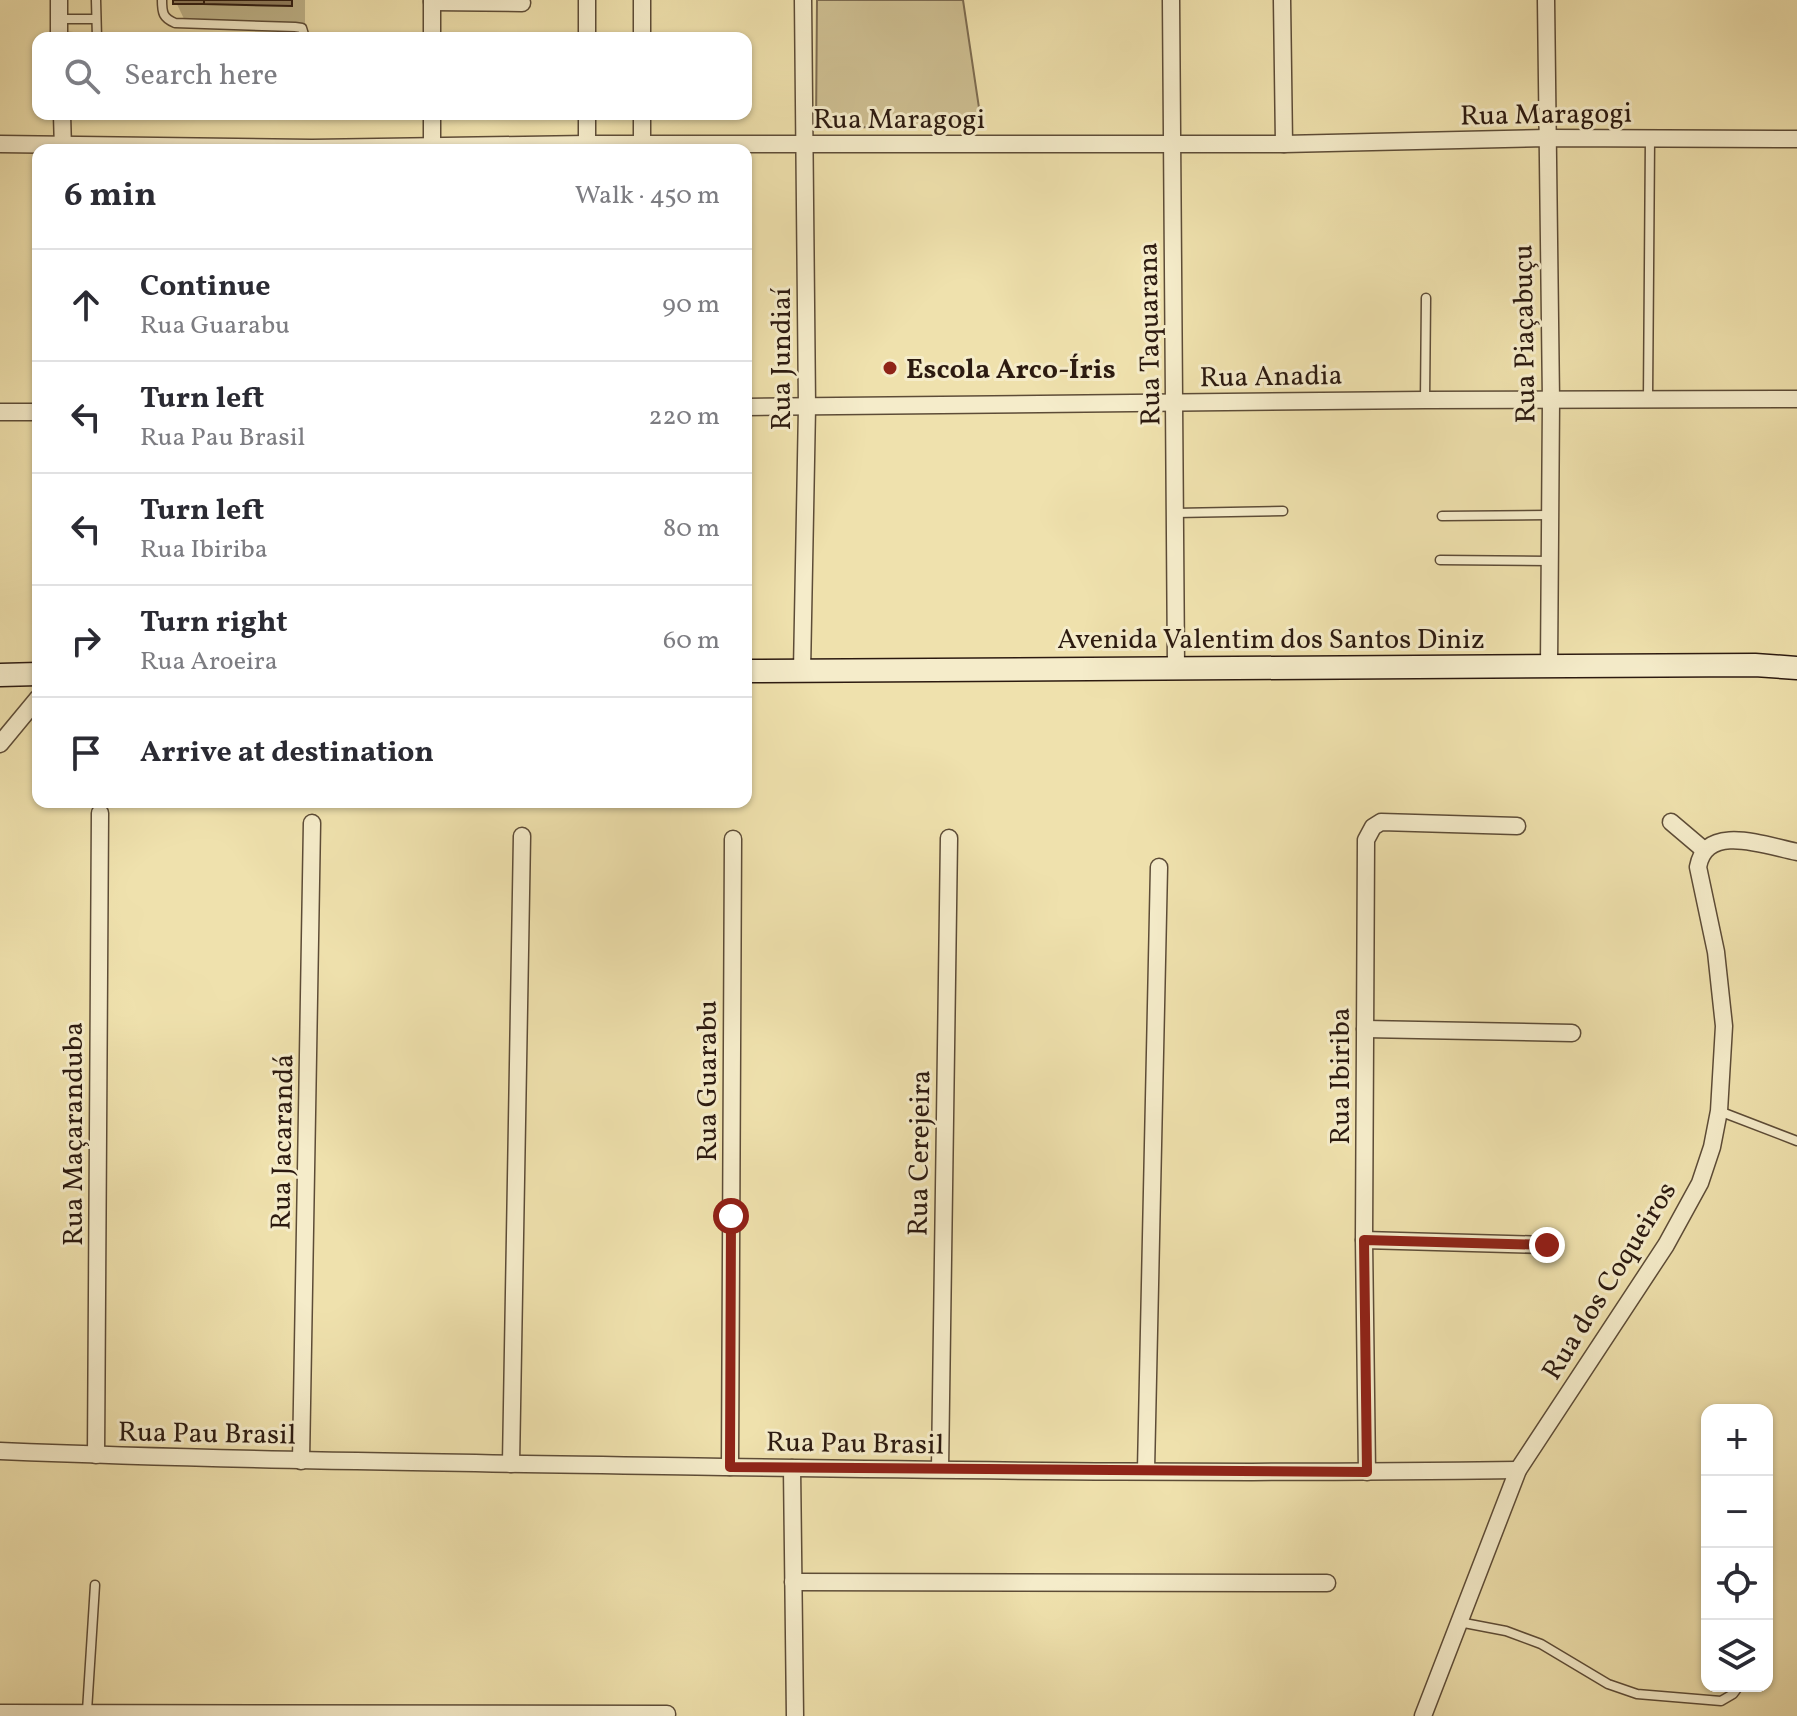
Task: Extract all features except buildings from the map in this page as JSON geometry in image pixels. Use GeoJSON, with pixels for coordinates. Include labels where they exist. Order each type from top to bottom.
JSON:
{"type":"FeatureCollection","features":[{"type":"Feature","properties":{"kind":"street"},"geometry":{"type":"LineString","coordinates":[[59,0],[59,32]]}},
{"type":"Feature","properties":{"kind":"street"},"geometry":{"type":"LineString","coordinates":[[587,0],[587,32]]}},
{"type":"Feature","properties":{"kind":"street"},"geometry":{"type":"LineString","coordinates":[[642,0],[642,32]]}},
{"type":"Feature","properties":{"kind":"street","name":"Rua Jundiaí"},"geometry":{"type":"LineString","coordinates":[[802,671],[807,407],[803,0]]}},
{"type":"Feature","properties":{"kind":"street","name":"Rua Taquarana"},"geometry":{"type":"LineString","coordinates":[[1171,0],[1176,667]]}},
{"type":"Feature","properties":{"kind":"street"},"geometry":{"type":"LineString","coordinates":[[1282,0],[1284,144]]}},
{"type":"Feature","properties":{"kind":"street","name":"Rua Piaçabuçu"},"geometry":{"type":"LineString","coordinates":[[1546,0],[1551,401],[1549,667]]}},
{"type":"Feature","properties":{"kind":"street"},"geometry":{"type":"LineString","coordinates":[[432,32],[432,1],[522,3]]}},
{"type":"Feature","properties":{"kind":"street"},"geometry":{"type":"LineString","coordinates":[[62,120],[63,144]]}},
{"type":"Feature","properties":{"kind":"street"},"geometry":{"type":"LineString","coordinates":[[432,120],[432,144]]}},
{"type":"Feature","properties":{"kind":"street"},"geometry":{"type":"LineString","coordinates":[[587,120],[587,144]]}},
{"type":"Feature","properties":{"kind":"street"},"geometry":{"type":"LineString","coordinates":[[642,120],[642,144]]}},
{"type":"Feature","properties":{"kind":"street","name":"Rua Maragogi"},"geometry":{"type":"LineString","coordinates":[[587,144],[1172,145],[1547,138],[1797,139]]}},
{"type":"Feature","properties":{"kind":"street","name":"Rua Maragogi"},"geometry":{"type":"LineString","coordinates":[[0,144],[32,145]]}},
{"type":"Feature","properties":{"kind":"street","name":"Rua Anadia"},"geometry":{"type":"LineString","coordinates":[[752,407],[1797,399]]}},
{"type":"Feature","properties":{"kind":"street"},"geometry":{"type":"LineString","coordinates":[[0,412],[32,412]]}},
{"type":"Feature","properties":{"kind":"street","name":"Avenida Valentim dos Santos Diniz"},"geometry":{"type":"LineString","coordinates":[[752,671],[1755,665],[1797,668]]}},
{"type":"Feature","properties":{"kind":"street"},"geometry":{"type":"LineString","coordinates":[[0,675],[32,674]]}},
{"type":"Feature","properties":{"kind":"street"},"geometry":{"type":"LineString","coordinates":[[0,744],[32,705]]}},
{"type":"Feature","properties":{"kind":"street","name":"Rua Maçaranduba"},"geometry":{"type":"LineString","coordinates":[[96,1455],[100,813]]}},
{"type":"Feature","properties":{"kind":"street","name":"Rua Ibiriba"},"geometry":{"type":"LineString","coordinates":[[1367,1472],[1364,1240],[1366,840],[1373,827],[1381,822],[1517,826]]}},
{"type":"Feature","properties":{"kind":"street"},"geometry":{"type":"LineString","coordinates":[[1671,822],[1704,850],[1714,842],[1729,839],[1797,852]]}},
{"type":"Feature","properties":{"kind":"street","name":"Rua Jacarandá"},"geometry":{"type":"LineString","coordinates":[[301,1461],[312,823]]}},
{"type":"Feature","properties":{"kind":"street"},"geometry":{"type":"LineString","coordinates":[[511,1464],[522,836]]}},
{"type":"Feature","properties":{"kind":"street","name":"Rua Cerejeira"},"geometry":{"type":"LineString","coordinates":[[940,1469],[949,838]]}},
{"type":"Feature","properties":{"kind":"street","name":"Rua Guarabu"},"geometry":{"type":"LineString","coordinates":[[730,1467],[733,839]]}},
{"type":"Feature","properties":{"kind":"street","name":"Rua dos Coqueiros"},"geometry":{"type":"LineString","coordinates":[[1423,1716],[1518,1470],[1666,1245],[1700,1183],[1719,1111],[1724,1026],[1716,952],[1698,867],[1704,850]]}},
{"type":"Feature","properties":{"kind":"street"},"geometry":{"type":"LineString","coordinates":[[1146,1470],[1159,867]]}},
{"type":"Feature","properties":{"kind":"street"},"geometry":{"type":"LineString","coordinates":[[1365,1029],[1572,1033]]}},
{"type":"Feature","properties":{"kind":"street"},"geometry":{"type":"LineString","coordinates":[[1364,1240],[1547,1245]]}},
{"type":"Feature","properties":{"kind":"street","name":"Rua Pau Brasil"},"geometry":{"type":"LineString","coordinates":[[0,1451],[301,1461],[792,1468],[1367,1472],[1518,1470]]}},
{"type":"Feature","properties":{"kind":"street"},"geometry":{"type":"LineString","coordinates":[[792,1468],[795,1716]]}},
{"type":"Feature","properties":{"kind":"street"},"geometry":{"type":"LineString","coordinates":[[793,1582],[1327,1583]]}},
{"type":"Feature","properties":{"kind":"street"},"geometry":{"type":"LineString","coordinates":[[0,1713],[667,1714]]}},
{"type":"Feature","properties":{"kind":"lane"},"geometry":{"type":"LineString","coordinates":[[96,0],[97,32]]}},
{"type":"Feature","properties":{"kind":"lane"},"geometry":{"type":"LineString","coordinates":[[162,0],[162,14],[175,23],[295,27],[302,28],[303,32]]}},
{"type":"Feature","properties":{"kind":"lane"},"geometry":{"type":"LineString","coordinates":[[59,19],[96,19]]}},
{"type":"Feature","properties":{"kind":"lane"},"geometry":{"type":"LineString","coordinates":[[1648,400],[1650,138]]}},
{"type":"Feature","properties":{"kind":"lane"},"geometry":{"type":"LineString","coordinates":[[1425,400],[1426,298]]}},
{"type":"Feature","properties":{"kind":"lane"},"geometry":{"type":"LineString","coordinates":[[1175,513],[1283,511]]}},
{"type":"Feature","properties":{"kind":"lane"},"geometry":{"type":"LineString","coordinates":[[1442,516],[1550,515]]}},
{"type":"Feature","properties":{"kind":"lane"},"geometry":{"type":"LineString","coordinates":[[1440,560],[1550,561]]}},
{"type":"Feature","properties":{"kind":"lane"},"geometry":{"type":"LineString","coordinates":[[1719,1111],[1797,1141]]}},
{"type":"Feature","properties":{"kind":"lane"},"geometry":{"type":"LineString","coordinates":[[87,1711],[95,1585]]}},
{"type":"Feature","properties":{"kind":"lane"},"geometry":{"type":"LineString","coordinates":[[1459,1622],[1506,1631],[1541,1644],[1608,1684],[1637,1694],[1721,1701],[1734,1692]]}},
{"type":"Feature","properties":{"kind":"shaded area"},"geometry":{"type":"Polygon","coordinates":[[[817,0],[963,0],[982,128],[816,127],[817,0]]]}},
{"type":"Feature","properties":{"kind":"place","name":"Escola Arco-Íris"},"geometry":{"type":"Point","coordinates":[890,368]}},
{"type":"Feature","properties":{"kind":"route"},"geometry":{"type":"LineString","coordinates":[[731,1216],[730,1467],[1367,1472],[1364,1240],[1547,1245]]}}]}
